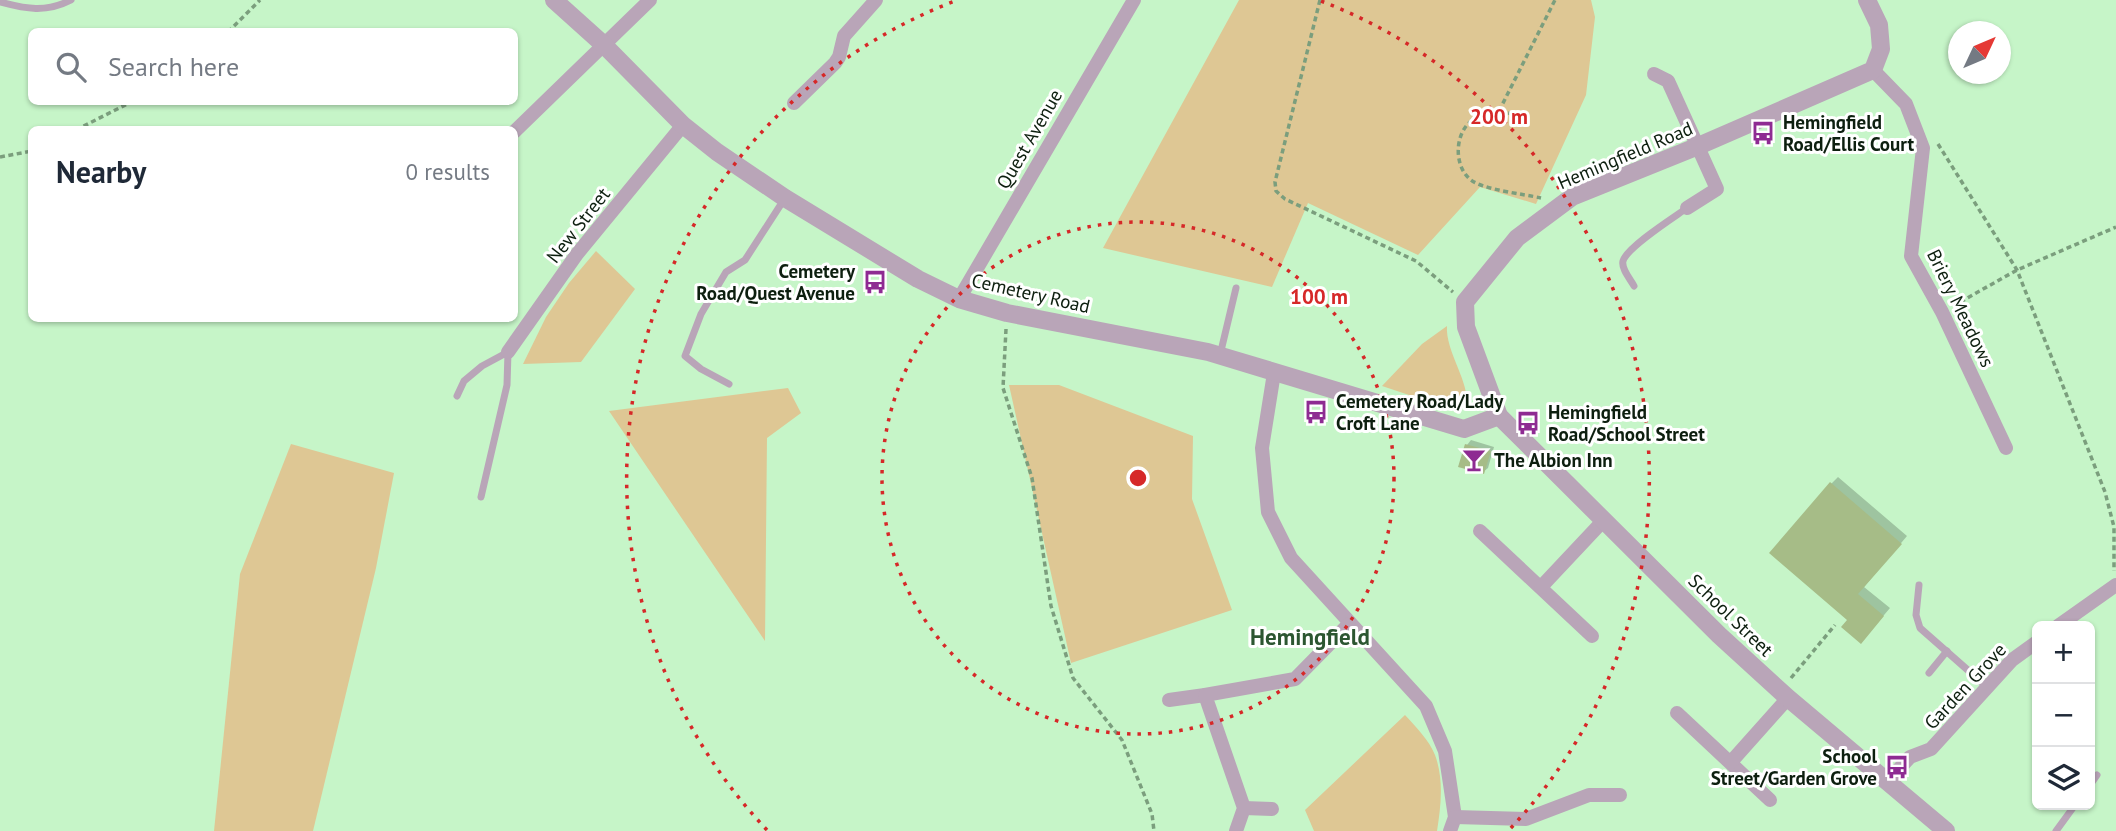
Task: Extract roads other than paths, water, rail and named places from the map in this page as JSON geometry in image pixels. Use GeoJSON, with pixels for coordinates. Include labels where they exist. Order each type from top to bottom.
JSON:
{"type":"FeatureCollection","features":[{"type":"Feature","properties":{"kind":"street","name":"Cemetery Road"},"geometry":{"type":"LineString","coordinates":[[554,0],[604,45],[682,125],[785,198],[918,279],[959,299],[1007,313],[1220,355],[1464,429],[1499,416]]}},
{"type":"Feature","properties":{"kind":"street"},"geometry":{"type":"LineString","coordinates":[[518,128],[650,0]]}},
{"type":"Feature","properties":{"kind":"street"},"geometry":{"type":"LineString","coordinates":[[794,103],[835,63],[844,36],[876,0]]}},
{"type":"Feature","properties":{"kind":"street","name":"Quest Avenue"},"geometry":{"type":"LineString","coordinates":[[959,299],[1134,0]]}},
{"type":"Feature","properties":{"kind":"street"},"geometry":{"type":"LineString","coordinates":[[1867,0],[1879,25],[1881,49],[1873,70]]}},
{"type":"Feature","properties":{"kind":"street","name":"Hemingfield Road"},"geometry":{"type":"LineString","coordinates":[[1499,416],[1466,327],[1465,302],[1517,237],[1572,197],[1696,147],[1873,70]]}},
{"type":"Feature","properties":{"kind":"street","name":"Briery Meadows"},"geometry":{"type":"LineString","coordinates":[[1873,70],[1906,104],[1923,148],[1911,256],[1942,312],[2006,448]]}},
{"type":"Feature","properties":{"kind":"street"},"geometry":{"type":"LineString","coordinates":[[1654,74],[1668,81],[1717,189],[1686,208]]}},
{"type":"Feature","properties":{"kind":"street","name":"New Street"},"geometry":{"type":"LineString","coordinates":[[508,352],[577,254],[682,125]]}},
{"type":"Feature","properties":{"kind":"street"},"geometry":{"type":"LineString","coordinates":[[1274,373],[1262,448],[1268,512],[1291,558],[1426,706],[1446,751],[1452,824],[1526,819],[1589,795],[1620,795]]}},
{"type":"Feature","properties":{"kind":"street","name":"School Street"},"geometry":{"type":"LineString","coordinates":[[1499,416],[1719,635],[1784,694],[1946,831]]}},
{"type":"Feature","properties":{"kind":"street"},"geometry":{"type":"LineString","coordinates":[[1541,587],[1603,521]]}},
{"type":"Feature","properties":{"kind":"street"},"geometry":{"type":"LineString","coordinates":[[1480,531],[1592,636]]}},
{"type":"Feature","properties":{"kind":"street"},"geometry":{"type":"LineString","coordinates":[[2065,621],[2115,586]]}},
{"type":"Feature","properties":{"kind":"street"},"geometry":{"type":"LineString","coordinates":[[1170,700],[1295,679],[1349,624]]}},
{"type":"Feature","properties":{"kind":"street","name":"Garden Grove"},"geometry":{"type":"LineString","coordinates":[[1888,781],[1910,757],[1931,749],[2012,660],[2032,646]]}},
{"type":"Feature","properties":{"kind":"street"},"geometry":{"type":"LineString","coordinates":[[1731,762],[1784,694]]}},
{"type":"Feature","properties":{"kind":"street"},"geometry":{"type":"LineString","coordinates":[[1205,695],[1244,808],[1236,831]]}},
{"type":"Feature","properties":{"kind":"street"},"geometry":{"type":"LineString","coordinates":[[1677,713],[1770,800]]}},
{"type":"Feature","properties":{"kind":"street"},"geometry":{"type":"LineString","coordinates":[[1244,808],[1272,809]]}},
{"type":"Feature","properties":{"kind":"lane"},"geometry":{"type":"LineString","coordinates":[[0,2],[41,10],[71,0]]}},
{"type":"Feature","properties":{"kind":"lane"},"geometry":{"type":"LineString","coordinates":[[729,384],[701,369],[685,356],[701,314],[726,272],[746,260],[785,198]]}},
{"type":"Feature","properties":{"kind":"lane"},"geometry":{"type":"LineString","coordinates":[[1634,286],[1623,267],[1623,261],[1629,252],[1686,208]]}},
{"type":"Feature","properties":{"kind":"lane"},"geometry":{"type":"LineString","coordinates":[[1220,355],[1236,288]]}},
{"type":"Feature","properties":{"kind":"lane"},"geometry":{"type":"LineString","coordinates":[[457,396],[464,381],[482,366],[508,352]]}},
{"type":"Feature","properties":{"kind":"lane"},"geometry":{"type":"LineString","coordinates":[[481,497],[507,385],[508,352]]}},
{"type":"Feature","properties":{"kind":"lane"},"geometry":{"type":"LineString","coordinates":[[1919,584],[1916,615],[1920,628],[1987,687]]}},
{"type":"Feature","properties":{"kind":"lane"},"geometry":{"type":"LineString","coordinates":[[1929,673],[1947,651]]}},
{"type":"Feature","properties":{"kind":"lane"},"geometry":{"type":"LineString","coordinates":[[2056,831],[2071,810]]}},
{"type":"Feature","properties":{"kind":"place","name":"Hemingfield Road/Ellis Court"},"geometry":{"type":"Point","coordinates":[1763,133]}},
{"type":"Feature","properties":{"kind":"place","name":"Cemetery Road/Quest Avenue"},"geometry":{"type":"Point","coordinates":[875,282]}},
{"type":"Feature","properties":{"kind":"place","name":"Cemetery Road/Lady Croft Lane"},"geometry":{"type":"Point","coordinates":[1316,412]}},
{"type":"Feature","properties":{"kind":"place","name":"Hemingfield Road/School Street"},"geometry":{"type":"Point","coordinates":[1528,423]}},
{"type":"Feature","properties":{"kind":"place","name":"The Albion Inn"},"geometry":{"type":"Point","coordinates":[1474,460]}},
{"type":"Feature","properties":{"kind":"place","name":"School Street/Garden Grove"},"geometry":{"type":"Point","coordinates":[1897,767]}},
{"type":"Feature","properties":{"kind":"district","name":"Hemingfield"},"geometry":{"type":"Point","coordinates":[1310,636]}}]}
